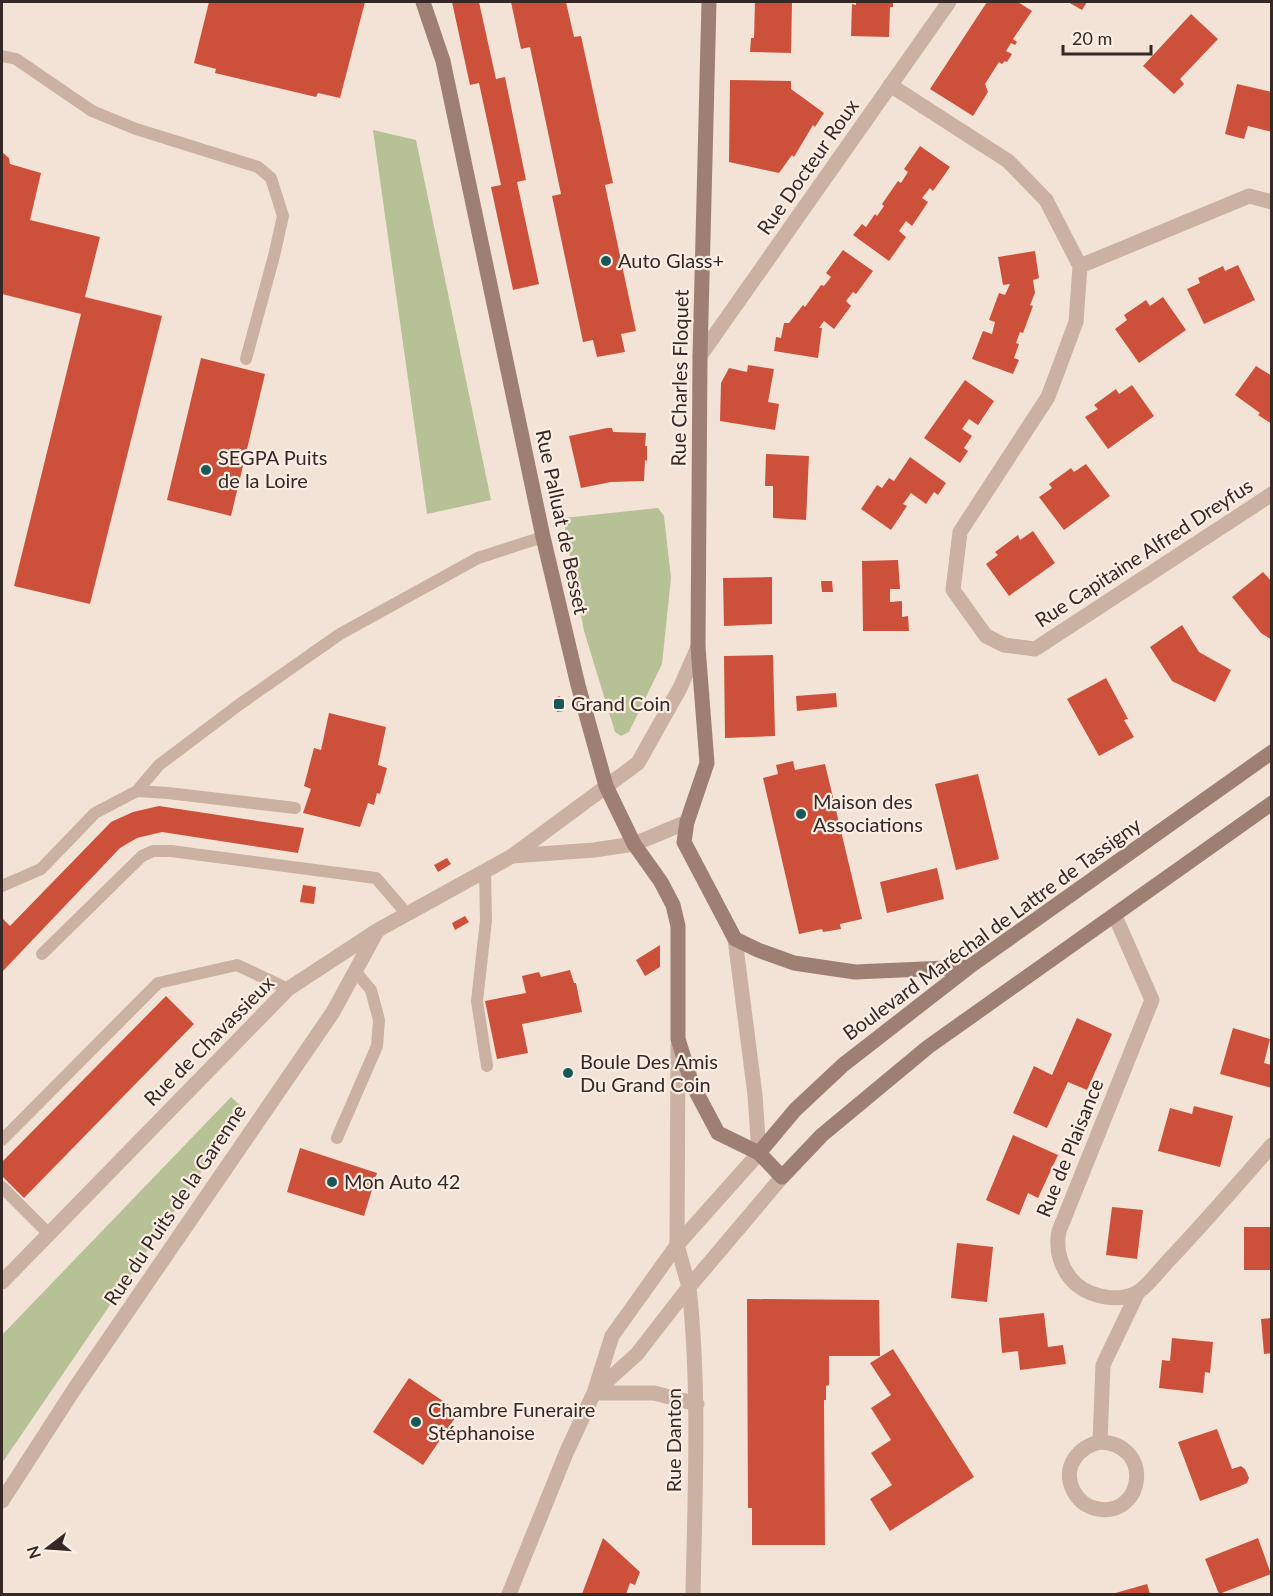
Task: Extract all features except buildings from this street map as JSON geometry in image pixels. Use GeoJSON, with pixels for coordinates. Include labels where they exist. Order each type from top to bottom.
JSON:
{"type":"FeatureCollection","features":[{"type":"Feature","properties":{"kind":"main road","name":"Rue Palluat de Besset"},"geometry":{"type":"LineString","coordinates":[[423,2],[442,62],[543,537],[578,685],[606,786],[634,844],[674,905],[678,926],[678,1039],[692,1084],[718,1133],[759,1153]]}},
{"type":"Feature","properties":{"kind":"main road","name":"Rue Charles Floquet"},"geometry":{"type":"LineString","coordinates":[[709,2],[700,357],[698,647],[707,763],[687,822],[684,842],[735,939]]}},
{"type":"Feature","properties":{"kind":"main road","name":"Boulevard Maréchal de Lattre de Tassigny"},"geometry":{"type":"LineString","coordinates":[[759,1153],[795,1110],[843,1065],[969,967],[1272,752]]}},
{"type":"Feature","properties":{"kind":"main road","name":"Boulevard Maréchal de Lattre de Tassigny"},"geometry":{"type":"LineString","coordinates":[[782,1177],[822,1135],[928,1047],[1272,803]]}},
{"type":"Feature","properties":{"kind":"main road"},"geometry":{"type":"LineString","coordinates":[[735,939],[794,963],[855,972],[969,967]]}},
{"type":"Feature","properties":{"kind":"main road"},"geometry":{"type":"LineString","coordinates":[[759,1153],[782,1177]]}},
{"type":"Feature","properties":{"kind":"street","name":"Rue Docteur Roux"},"geometry":{"type":"LineString","coordinates":[[700,357],[949,2]]}},
{"type":"Feature","properties":{"kind":"street"},"geometry":{"type":"LineString","coordinates":[[890,85],[1008,161],[1046,200],[1080,266],[1249,196],[1272,202]]}},
{"type":"Feature","properties":{"kind":"street","name":"Rue Capitaine Alfred Dreyfus"},"geometry":{"type":"LineString","coordinates":[[1080,266],[1076,322],[1048,398],[960,532],[953,590],[986,636],[1004,645],[1035,650],[1272,494]]}},
{"type":"Feature","properties":{"kind":"street","name":"Rue Charles Floquet"},"geometry":{"type":"LineString","coordinates":[[606,786],[638,763],[680,688],[698,647]]}},
{"type":"Feature","properties":{"kind":"street","name":"Rue de Chavassieux"},"geometry":{"type":"LineString","coordinates":[[2,1282],[288,989],[378,930],[512,856],[606,786]]}},
{"type":"Feature","properties":{"kind":"street","name":"Rue de Chavassieux"},"geometry":{"type":"LineString","coordinates":[[512,856],[594,850],[634,844],[687,822]]}},
{"type":"Feature","properties":{"kind":"street","name":"Rue de Plaisance"},"geometry":{"type":"LineString","coordinates":[[1115,916],[1152,1000],[1059,1231],[1056,1245],[1064,1270],[1083,1289],[1109,1298],[1138,1292]]}},
{"type":"Feature","properties":{"kind":"street","name":"Rue du Puits de la Garenne"},"geometry":{"type":"LineString","coordinates":[[2,1501],[75,1388],[333,1012],[378,930]]}},
{"type":"Feature","properties":{"kind":"street"},"geometry":{"type":"LineString","coordinates":[[735,939],[755,1095],[759,1153]]}},
{"type":"Feature","properties":{"kind":"street","name":"Rue Danton"},"geometry":{"type":"LineString","coordinates":[[678,1039],[677,1245],[689,1287],[697,1404],[693,1594]]}},
{"type":"Feature","properties":{"kind":"street"},"geometry":{"type":"LineString","coordinates":[[1100,1442],[1103,1365],[1138,1292],[1205,1222],[1272,1145]]}},
{"type":"Feature","properties":{"kind":"street","name":"Boulevard Maréchal de Lattre de Tassigny"},"geometry":{"type":"LineString","coordinates":[[508,1594],[567,1451],[594,1393],[612,1336],[677,1245],[759,1153]]}},
{"type":"Feature","properties":{"kind":"street","name":"Boulevard Maréchal de Lattre de Tassigny"},"geometry":{"type":"LineString","coordinates":[[594,1393],[637,1354],[689,1287],[782,1177]]}},
{"type":"Feature","properties":{"kind":"street"},"geometry":{"type":"LineString","coordinates":[[594,1393],[654,1393],[697,1404]]}},
{"type":"Feature","properties":{"kind":"street"},"geometry":{"type":"LineString","coordinates":[[1100,1442],[1110,1442],[1126,1450],[1132,1457],[1138,1475],[1127,1500],[1114,1508],[1092,1508],[1078,1498],[1069,1477],[1072,1463],[1080,1451],[1091,1444],[1100,1442]]}},
{"type":"Feature","properties":{"kind":"lane"},"geometry":{"type":"LineString","coordinates":[[2,56],[16,59],[92,111],[136,129],[258,167],[271,178],[283,216],[246,359]]}},
{"type":"Feature","properties":{"kind":"lane"},"geometry":{"type":"LineString","coordinates":[[2,886],[41,869],[96,813],[137,791],[159,765],[240,704],[340,634],[478,558],[543,537]]}},
{"type":"Feature","properties":{"kind":"lane"},"geometry":{"type":"LineString","coordinates":[[137,791],[294,808]]}},
{"type":"Feature","properties":{"kind":"lane"},"geometry":{"type":"LineString","coordinates":[[42,954],[141,856],[153,851],[171,851],[376,878],[407,914]]}},
{"type":"Feature","properties":{"kind":"lane"},"geometry":{"type":"LineString","coordinates":[[485,872],[486,920],[477,1001],[487,1066]]}},
{"type":"Feature","properties":{"kind":"lane"},"geometry":{"type":"LineString","coordinates":[[2,1140],[158,983],[237,965],[288,989]]}},
{"type":"Feature","properties":{"kind":"lane"},"geometry":{"type":"LineString","coordinates":[[337,1138],[377,1046],[379,1020],[371,990],[355,971]]}},
{"type":"Feature","properties":{"kind":"lane"},"geometry":{"type":"LineString","coordinates":[[2,1187],[49,1234]]}},
{"type":"Feature","properties":{"kind":"green space"},"geometry":{"type":"Polygon","coordinates":[[[373,130],[416,140],[491,500],[427,514],[373,130]]]}},
{"type":"Feature","properties":{"kind":"green space"},"geometry":{"type":"Polygon","coordinates":[[[658,508],[664,516],[671,578],[662,664],[629,732],[621,736],[615,732],[584,631],[563,518],[658,508]]]}},
{"type":"Feature","properties":{"kind":"green space"},"geometry":{"type":"Polygon","coordinates":[[[231,1097],[244,1109],[2,1463],[2,1335],[231,1097]]]}},
{"type":"Feature","properties":{"kind":"place","name":"Auto Glass+"},"geometry":{"type":"Point","coordinates":[606,261]}},
{"type":"Feature","properties":{"kind":"place","name":"SEGPA Puits de la Loire"},"geometry":{"type":"Point","coordinates":[206,470]}},
{"type":"Feature","properties":{"kind":"place","name":"Grand Coin"},"geometry":{"type":"Point","coordinates":[559,704]}},
{"type":"Feature","properties":{"kind":"place","name":"Maison des Associations"},"geometry":{"type":"Point","coordinates":[801,814]}},
{"type":"Feature","properties":{"kind":"place","name":"Boule Des Amis Du Grand Coin"},"geometry":{"type":"Point","coordinates":[568,1073]}},
{"type":"Feature","properties":{"kind":"place","name":"Mon Auto 42"},"geometry":{"type":"Point","coordinates":[332,1182]}},
{"type":"Feature","properties":{"kind":"place","name":"Chambre Funeraire Stéphanoise"},"geometry":{"type":"Point","coordinates":[416,1422]}}]}
